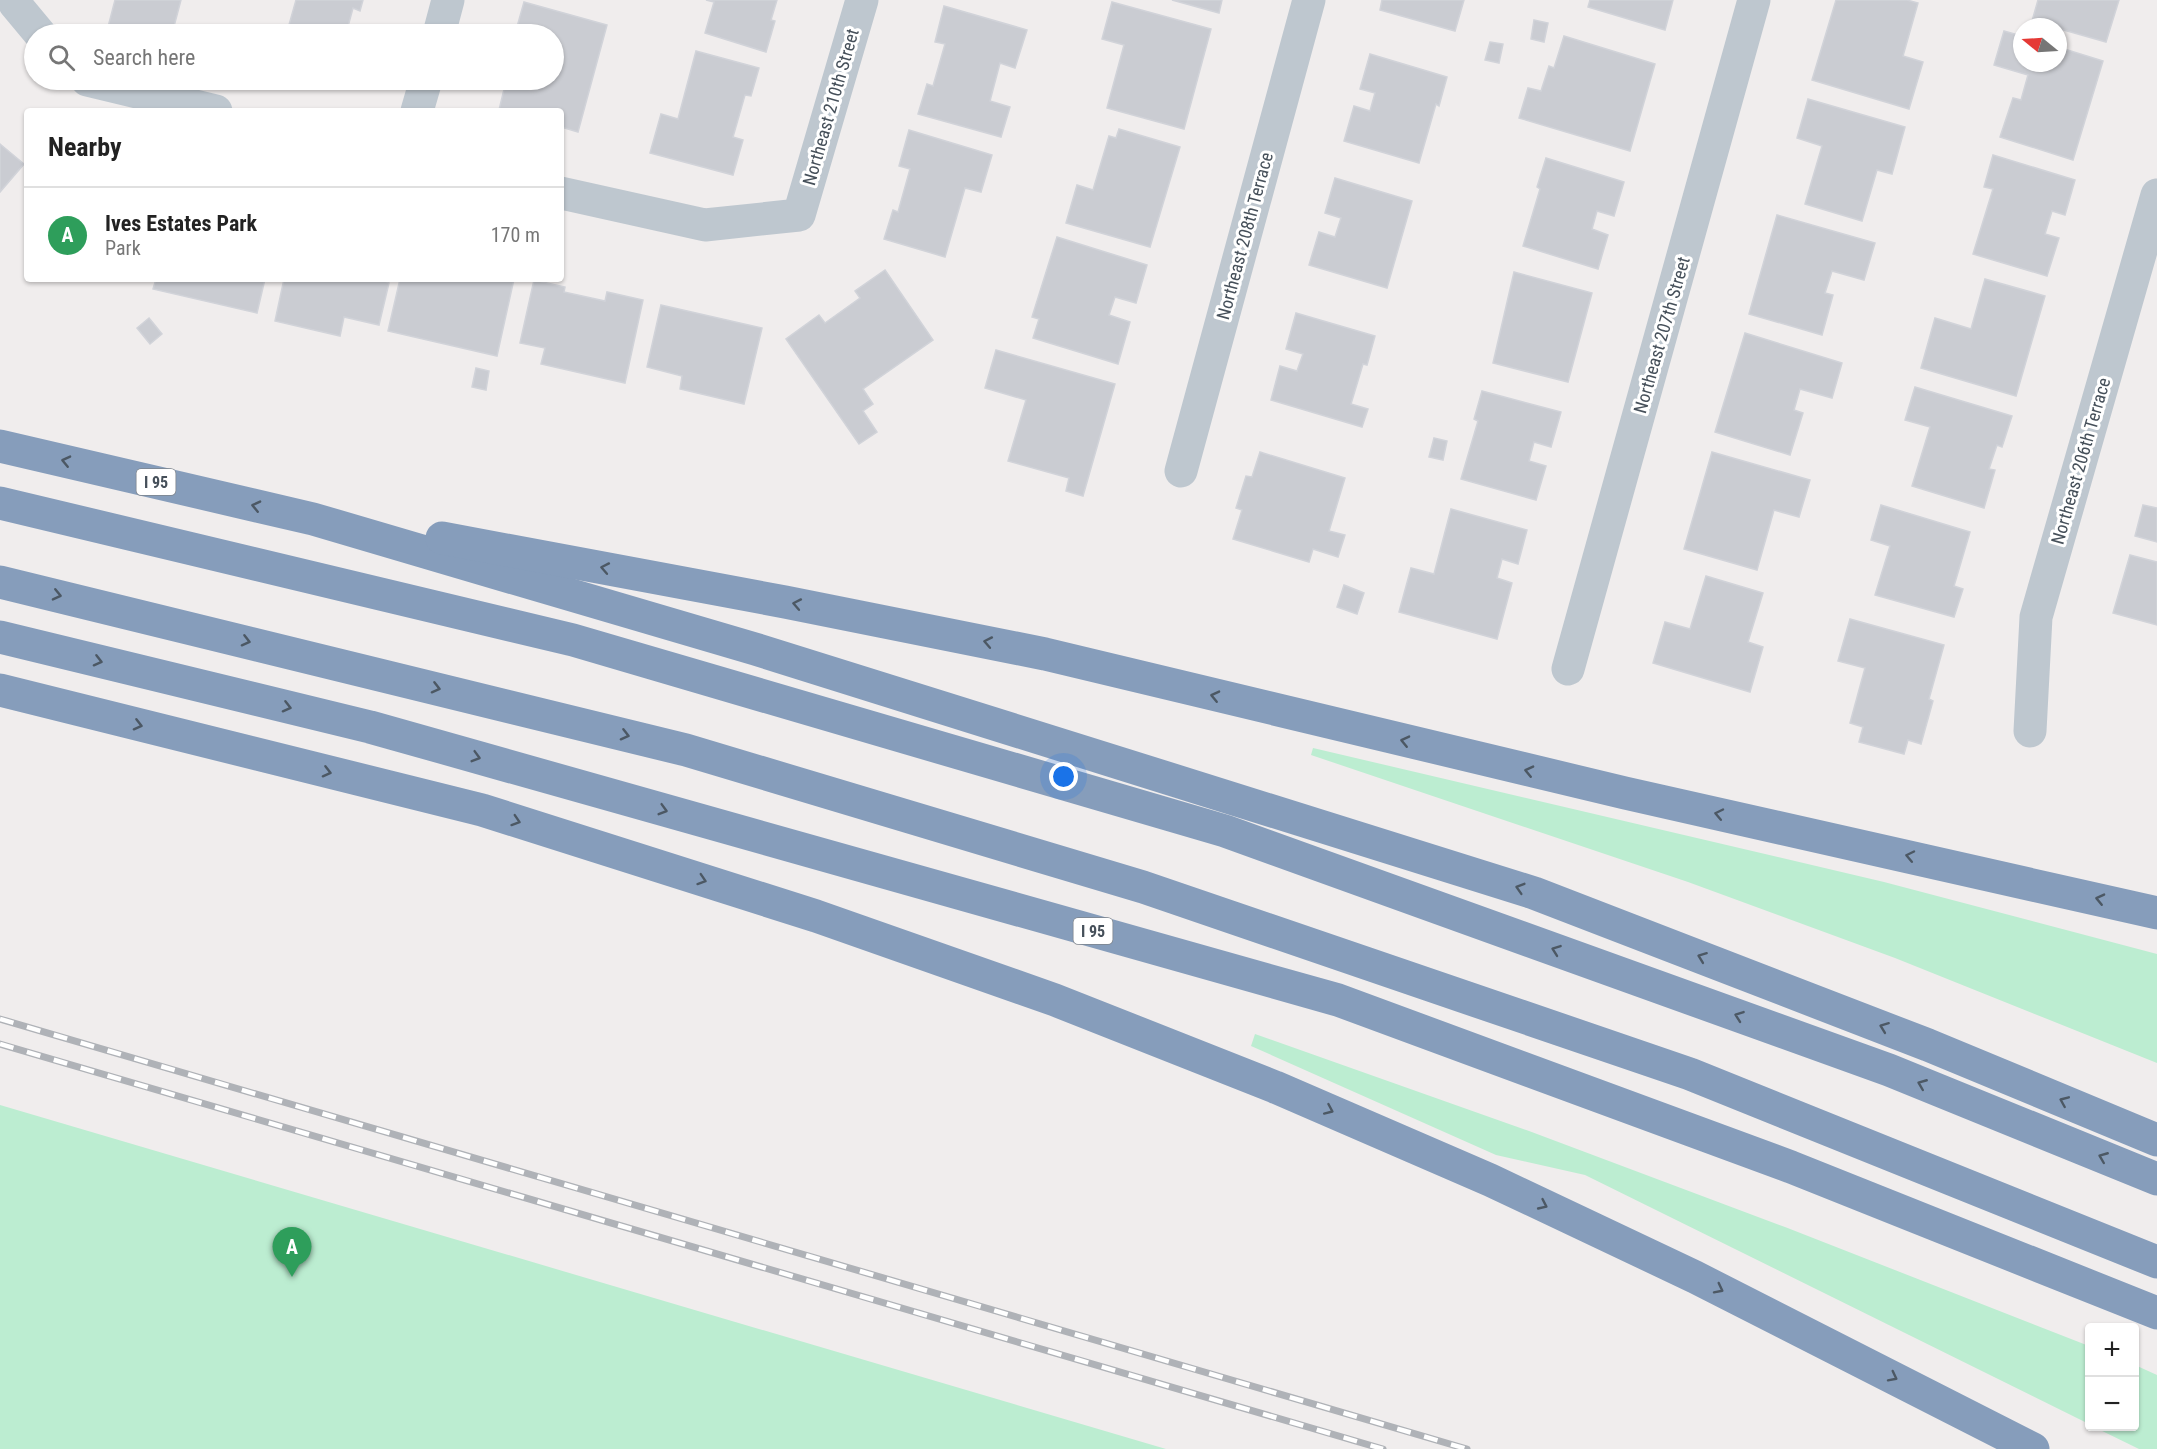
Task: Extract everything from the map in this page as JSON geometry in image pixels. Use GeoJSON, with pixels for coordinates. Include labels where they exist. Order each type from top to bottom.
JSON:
{"type":"FeatureCollection","features":[{"type":"Feature","properties":{"kind":"highway","name":"I 95"},"geometry":{"type":"LineString","coordinates":[[0,446],[313,519],[755,650],[1534,892],[1928,1045],[2157,1140]]}},
{"type":"Feature","properties":{"kind":"highway"},"geometry":{"type":"LineString","coordinates":[[0,503],[573,640],[1225,831],[1889,1070],[2157,1179]]}},
{"type":"Feature","properties":{"kind":"highway"},"geometry":{"type":"LineString","coordinates":[[313,519],[451,540],[774,599],[1046,654],[1625,794],[2157,913]]}},
{"type":"Feature","properties":{"kind":"highway"},"geometry":{"type":"LineString","coordinates":[[0,582],[686,750],[1143,887],[1690,1074],[2157,1262]]}},
{"type":"Feature","properties":{"kind":"highway","name":"I 95"},"geometry":{"type":"LineString","coordinates":[[0,637],[370,727],[1338,1000],[1791,1167],[2157,1313]]}},
{"type":"Feature","properties":{"kind":"highway"},"geometry":{"type":"LineString","coordinates":[[0,690],[482,810],[816,916],[1055,1000],[1275,1086],[1500,1185],[1695,1277],[2032,1449]]}},
{"type":"Feature","properties":{"kind":"street"},"geometry":{"type":"LineString","coordinates":[[442,24],[448,0]]}},
{"type":"Feature","properties":{"kind":"street","name":"Northeast 210th Street"},"geometry":{"type":"LineString","coordinates":[[564,194],[705,225],[800,215],[862,0]]}},
{"type":"Feature","properties":{"kind":"street","name":"Northeast 208th Terrace"},"geometry":{"type":"LineString","coordinates":[[1181,471],[1309,0]]}},
{"type":"Feature","properties":{"kind":"street","name":"Northeast 207th Street"},"geometry":{"type":"LineString","coordinates":[[1568,669],[1754,0]]}},
{"type":"Feature","properties":{"kind":"street"},"geometry":{"type":"LineString","coordinates":[[16,2],[32,24]]}},
{"type":"Feature","properties":{"kind":"street"},"geometry":{"type":"LineString","coordinates":[[129,90],[204,108]]}},
{"type":"Feature","properties":{"kind":"street"},"geometry":{"type":"LineString","coordinates":[[418,108],[423,90]]}},
{"type":"Feature","properties":{"kind":"street","name":"Northeast 206th Terrace"},"geometry":{"type":"LineString","coordinates":[[2030,731],[2036,617],[2157,195]]}},
{"type":"Feature","properties":{"kind":"green space"},"geometry":{"type":"Polygon","coordinates":[[[1313,748],[1884,882],[2157,954],[2157,1063],[1895,958],[1688,882],[1311,755],[1313,748]]]}},
{"type":"Feature","properties":{"kind":"green space"},"geometry":{"type":"Polygon","coordinates":[[[1255,1034],[1529,1131],[1785,1227],[2085,1344],[2085,1422],[1585,1175],[1496,1155],[1251,1046],[1255,1034]]]}},
{"type":"Feature","properties":{"kind":"green space"},"geometry":{"type":"Polygon","coordinates":[[[0,1105],[1166,1449],[0,1449],[0,1105]]]}},
{"type":"Feature","properties":{"kind":"green space"},"geometry":{"type":"Polygon","coordinates":[[[2139,1367],[2157,1375],[2157,1449],[2139,1449],[2102,1431],[2139,1431],[2139,1367]]]}},
{"type":"Feature","properties":{"kind":"building"},"geometry":{"type":"Polygon","coordinates":[[[115,0],[181,0],[175,24],[109,24],[115,0]]]}},
{"type":"Feature","properties":{"kind":"building"},"geometry":{"type":"Polygon","coordinates":[[[296,0],[363,0],[360,11],[353,8],[349,24],[289,24],[296,0]]]}},
{"type":"Feature","properties":{"kind":"building"},"geometry":{"type":"Polygon","coordinates":[[[706,0],[777,0],[771,20],[775,21],[766,52],[705,33],[714,2],[706,0]]]}},
{"type":"Feature","properties":{"kind":"building"},"geometry":{"type":"Polygon","coordinates":[[[1172,0],[1222,0],[1219,13],[1172,0]]]}},
{"type":"Feature","properties":{"kind":"building"},"geometry":{"type":"Polygon","coordinates":[[[1382,0],[1464,0],[1455,31],[1380,10],[1382,0]]]}},
{"type":"Feature","properties":{"kind":"building"},"geometry":{"type":"Polygon","coordinates":[[[1590,0],[1673,0],[1665,30],[1588,7],[1590,0]]]}},
{"type":"Feature","properties":{"kind":"building"},"geometry":{"type":"Polygon","coordinates":[[[1836,0],[1907,0],[1918,3],[1903,56],[1923,62],[1909,109],[1812,80],[1836,0]]]}},
{"type":"Feature","properties":{"kind":"building"},"geometry":{"type":"Polygon","coordinates":[[[2038,0],[2119,0],[2106,42],[2067,31],[2067,18],[2033,18],[2038,0]]]}},
{"type":"Feature","properties":{"kind":"building"},"geometry":{"type":"Polygon","coordinates":[[[524,2],[607,25],[578,132],[564,128],[564,108],[499,108],[504,90],[564,90],[564,24],[518,24],[524,2]]]}},
{"type":"Feature","properties":{"kind":"building"},"geometry":{"type":"Polygon","coordinates":[[[1112,2],[1211,29],[1184,129],[1107,108],[1124,45],[1102,39],[1112,2]]]}},
{"type":"Feature","properties":{"kind":"building"},"geometry":{"type":"Polygon","coordinates":[[[944,6],[1027,30],[1015,68],[1000,63],[990,101],[1010,107],[1001,137],[918,114],[927,84],[933,86],[945,44],[935,42],[944,6]]]}},
{"type":"Feature","properties":{"kind":"building"},"geometry":{"type":"Polygon","coordinates":[[[1534,20],[1548,23],[1544,42],[1531,39],[1534,20]]]}},
{"type":"Feature","properties":{"kind":"building"},"geometry":{"type":"Polygon","coordinates":[[[2004,31],[2013,34],[2013,71],[1994,65],[2004,31]]]}},
{"type":"Feature","properties":{"kind":"building"},"geometry":{"type":"Polygon","coordinates":[[[1564,36],[1655,64],[1630,151],[1519,118],[1528,88],[1541,91],[1549,66],[1554,68],[1564,36]]]}},
{"type":"Feature","properties":{"kind":"building"},"geometry":{"type":"Polygon","coordinates":[[[1490,42],[1503,44],[1499,63],[1485,60],[1490,42]]]}},
{"type":"Feature","properties":{"kind":"building"},"geometry":{"type":"Polygon","coordinates":[[[2067,50],[2103,61],[2073,160],[2000,137],[2013,98],[2021,100],[2028,75],[2018,72],[2067,72],[2067,50]]]}},
{"type":"Feature","properties":{"kind":"building"},"geometry":{"type":"Polygon","coordinates":[[[696,51],[759,68],[751,96],[745,95],[733,137],[743,140],[733,175],[650,153],[661,114],[678,119],[696,51]]]}},
{"type":"Feature","properties":{"kind":"building"},"geometry":{"type":"Polygon","coordinates":[[[1370,54],[1447,77],[1439,106],[1436,104],[1419,163],[1344,141],[1354,106],[1370,111],[1375,93],[1360,89],[1370,54]]]}},
{"type":"Feature","properties":{"kind":"building"},"geometry":{"type":"Polygon","coordinates":[[[1808,99],[1905,127],[1892,174],[1877,170],[1862,221],[1805,204],[1822,146],[1797,138],[1808,99]]]}},
{"type":"Feature","properties":{"kind":"building"},"geometry":{"type":"Polygon","coordinates":[[[1119,129],[1180,147],[1150,247],[1066,223],[1077,185],[1093,190],[1109,136],[1116,138],[1119,129]]]}},
{"type":"Feature","properties":{"kind":"building"},"geometry":{"type":"Polygon","coordinates":[[[909,130],[992,155],[981,192],[965,188],[945,257],[884,239],[893,210],[898,212],[910,169],[899,166],[909,130]]]}},
{"type":"Feature","properties":{"kind":"building"},"geometry":{"type":"Polygon","coordinates":[[[0,144],[24,164],[0,192],[0,144]]]}},
{"type":"Feature","properties":{"kind":"building"},"geometry":{"type":"Polygon","coordinates":[[[1993,155],[2075,180],[2065,215],[2052,211],[2045,234],[2059,238],[2047,276],[1973,254],[1993,189],[1984,187],[1993,155]]]}},
{"type":"Feature","properties":{"kind":"building"},"geometry":{"type":"Polygon","coordinates":[[[1546,158],[1624,182],[1614,216],[1597,211],[1592,229],[1608,235],[1598,269],[1523,246],[1540,189],[1537,187],[1546,158]]]}},
{"type":"Feature","properties":{"kind":"building"},"geometry":{"type":"Polygon","coordinates":[[[1335,178],[1412,201],[1387,288],[1309,265],[1319,232],[1335,237],[1341,218],[1325,213],[1335,178]]]}},
{"type":"Feature","properties":{"kind":"building"},"geometry":{"type":"Polygon","coordinates":[[[1777,215],[1875,243],[1864,280],[1832,271],[1825,293],[1833,295],[1822,335],[1749,314],[1777,215]]]}},
{"type":"Feature","properties":{"kind":"building"},"geometry":{"type":"Polygon","coordinates":[[[1057,237],[1147,265],[1136,303],[1115,297],[1109,315],[1130,322],[1118,364],[1033,338],[1039,319],[1032,317],[1057,237]]]}},
{"type":"Feature","properties":{"kind":"building"},"geometry":{"type":"Polygon","coordinates":[[[885,270],[933,340],[863,389],[873,404],[863,411],[877,432],[859,444],[786,339],[819,315],[825,323],[860,298],[855,291],[885,270]]]}},
{"type":"Feature","properties":{"kind":"building"},"geometry":{"type":"Polygon","coordinates":[[[1514,272],[1592,293],[1568,382],[1493,363],[1514,272]]]}},
{"type":"Feature","properties":{"kind":"building"},"geometry":{"type":"Polygon","coordinates":[[[1985,279],[2045,296],[2016,396],[1921,368],[1935,318],[1971,329],[1985,279]]]}},
{"type":"Feature","properties":{"kind":"building"},"geometry":{"type":"Polygon","coordinates":[[[155,282],[264,282],[257,313],[153,289],[155,282]]]}},
{"type":"Feature","properties":{"kind":"building"},"geometry":{"type":"Polygon","coordinates":[[[283,282],[389,283],[379,325],[344,317],[340,336],[275,321],[283,282]]]}},
{"type":"Feature","properties":{"kind":"building"},"geometry":{"type":"Polygon","coordinates":[[[399,282],[513,282],[497,356],[388,331],[399,282]]]}},
{"type":"Feature","properties":{"kind":"building"},"geometry":{"type":"Polygon","coordinates":[[[534,282],[565,287],[564,292],[605,301],[607,292],[643,300],[625,383],[541,364],[545,348],[520,343],[534,282]]]}},
{"type":"Feature","properties":{"kind":"building"},"geometry":{"type":"Polygon","coordinates":[[[661,305],[762,328],[744,404],[680,389],[682,376],[647,367],[661,305]]]}},
{"type":"Feature","properties":{"kind":"building"},"geometry":{"type":"Polygon","coordinates":[[[1296,313],[1375,336],[1367,365],[1363,364],[1351,404],[1368,409],[1362,427],[1271,400],[1280,366],[1297,371],[1303,354],[1286,349],[1296,313]]]}},
{"type":"Feature","properties":{"kind":"building"},"geometry":{"type":"Polygon","coordinates":[[[149,318],[162,334],[150,344],[137,328],[149,318]]]}},
{"type":"Feature","properties":{"kind":"building"},"geometry":{"type":"Polygon","coordinates":[[[1745,333],[1842,363],[1832,398],[1800,389],[1794,410],[1803,413],[1790,455],[1715,432],[1745,333]]]}},
{"type":"Feature","properties":{"kind":"building"},"geometry":{"type":"Polygon","coordinates":[[[996,350],[1115,384],[1083,496],[1066,491],[1069,478],[1008,461],[1026,400],[985,388],[996,350]]]}},
{"type":"Feature","properties":{"kind":"building"},"geometry":{"type":"Polygon","coordinates":[[[476,368],[489,371],[486,390],[472,387],[476,368]]]}},
{"type":"Feature","properties":{"kind":"building"},"geometry":{"type":"Polygon","coordinates":[[[1915,387],[2012,416],[2002,447],[1997,445],[1989,469],[1995,470],[1984,508],[1912,486],[1930,427],[1905,420],[1915,387]]]}},
{"type":"Feature","properties":{"kind":"building"},"geometry":{"type":"Polygon","coordinates":[[[1482,391],[1561,412],[1551,447],[1534,442],[1529,461],[1546,466],[1536,500],[1461,479],[1478,421],[1474,419],[1482,391]]]}},
{"type":"Feature","properties":{"kind":"building"},"geometry":{"type":"Polygon","coordinates":[[[1434,438],[1447,441],[1443,460],[1429,457],[1434,438]]]}},
{"type":"Feature","properties":{"kind":"building"},"geometry":{"type":"Polygon","coordinates":[[[1260,452],[1345,478],[1329,531],[1345,535],[1338,557],[1313,549],[1309,562],[1233,539],[1242,510],[1236,508],[1246,476],[1252,477],[1260,452]]]}},
{"type":"Feature","properties":{"kind":"building"},"geometry":{"type":"Polygon","coordinates":[[[1712,452],[1810,480],[1799,517],[1774,510],[1757,570],[1684,549],[1712,452]]]}},
{"type":"Feature","properties":{"kind":"building"},"geometry":{"type":"Polygon","coordinates":[[[1881,505],[1970,532],[1954,586],[1963,589],[1954,617],[1875,595],[1890,546],[1871,540],[1881,505]]]}},
{"type":"Feature","properties":{"kind":"building"},"geometry":{"type":"Polygon","coordinates":[[[2143,505],[2157,508],[2157,542],[2135,536],[2143,505]]]}},
{"type":"Feature","properties":{"kind":"building"},"geometry":{"type":"Polygon","coordinates":[[[1451,509],[1527,530],[1518,564],[1502,559],[1497,578],[1512,583],[1497,639],[1399,612],[1411,568],[1434,574],[1451,509]]]}},
{"type":"Feature","properties":{"kind":"building"},"geometry":{"type":"Polygon","coordinates":[[[2130,555],[2157,562],[2157,625],[2113,613],[2130,555]]]}},
{"type":"Feature","properties":{"kind":"building"},"geometry":{"type":"Polygon","coordinates":[[[1706,576],[1763,593],[1748,642],[1763,647],[1750,692],[1653,663],[1665,622],[1690,629],[1706,576]]]}},
{"type":"Feature","properties":{"kind":"building"},"geometry":{"type":"Polygon","coordinates":[[[1344,585],[1364,593],[1357,614],[1337,607],[1344,585]]]}},
{"type":"Feature","properties":{"kind":"building"},"geometry":{"type":"Polygon","coordinates":[[[1850,619],[1944,645],[1929,699],[1933,701],[1921,744],[1908,740],[1904,754],[1859,742],[1863,727],[1850,723],[1865,668],[1838,661],[1850,619]]]}},
{"type":"Feature","properties":{"kind":"railway"},"geometry":{"type":"LineString","coordinates":[[0,1019],[1467,1449]]}},
{"type":"Feature","properties":{"kind":"railway"},"geometry":{"type":"LineString","coordinates":[[0,1044],[1383,1449]]}},
{"type":"Feature","properties":{"kind":"place","name":"Ives Estates Park"},"geometry":{"type":"Point","coordinates":[292,1277]}}]}
